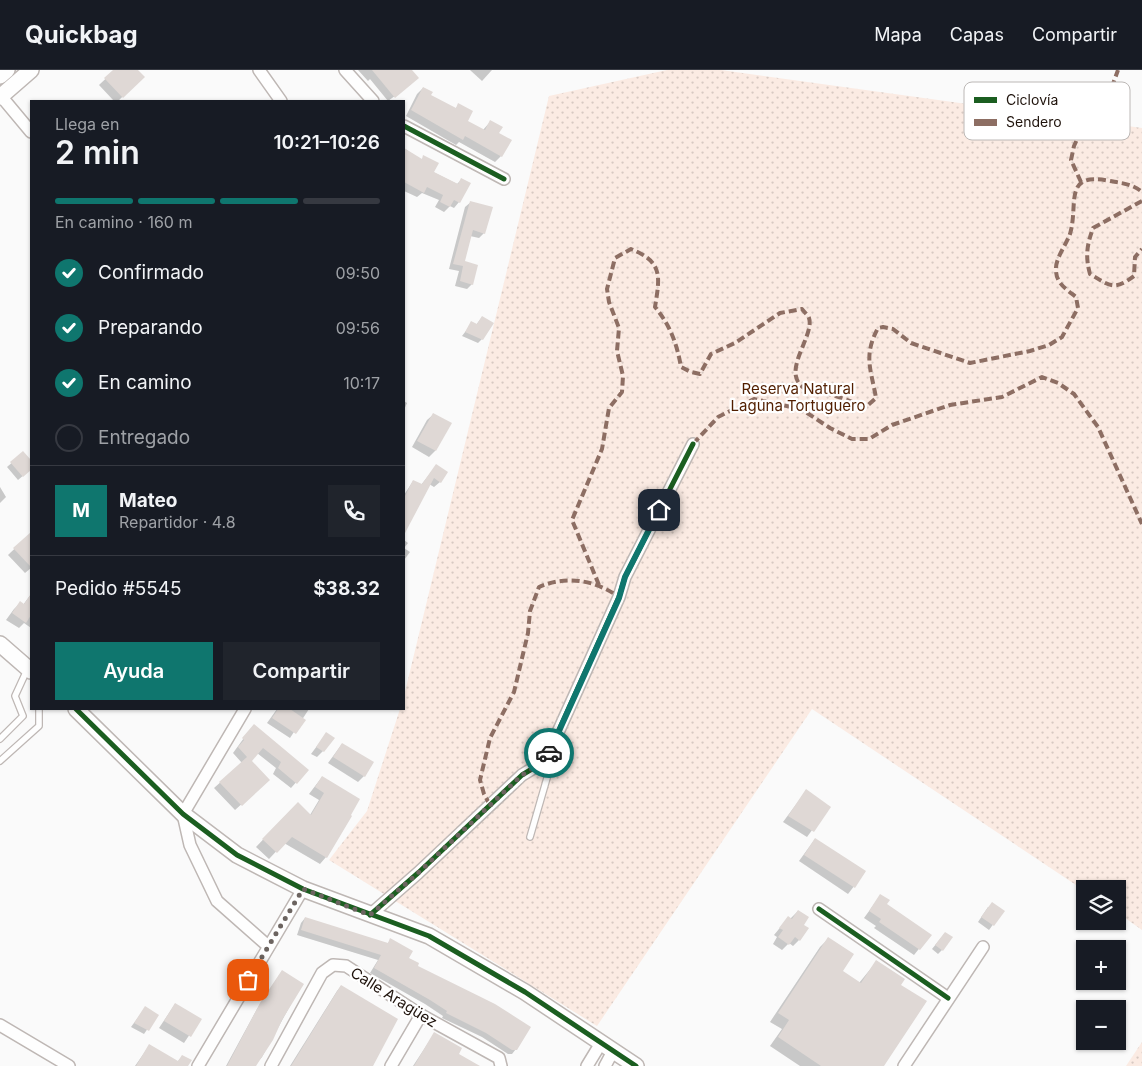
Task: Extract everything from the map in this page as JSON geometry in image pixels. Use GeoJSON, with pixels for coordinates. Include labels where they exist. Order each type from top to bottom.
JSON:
{"type":"FeatureCollection","features":[{"type":"Feature","properties":{"kind":"street"},"geometry":{"type":"LineString","coordinates":[[0,76],[7,70]]}},
{"type":"Feature","properties":{"kind":"street"},"geometry":{"type":"LineString","coordinates":[[30,131],[0,97],[32,70]]}},
{"type":"Feature","properties":{"kind":"street"},"geometry":{"type":"LineString","coordinates":[[259,70],[280,100]]}},
{"type":"Feature","properties":{"kind":"street"},"geometry":{"type":"LineString","coordinates":[[345,70],[372,100]]}},
{"type":"Feature","properties":{"kind":"street"},"geometry":{"type":"LineString","coordinates":[[405,127],[504,179]]}},
{"type":"Feature","properties":{"kind":"street"},"geometry":{"type":"LineString","coordinates":[[370,915],[418,873],[522,775],[545,761],[619,598],[625,577],[693,444]]}},
{"type":"Feature","properties":{"kind":"street"},"geometry":{"type":"LineString","coordinates":[[0,644],[29,670]]}},
{"type":"Feature","properties":{"kind":"street"},"geometry":{"type":"LineString","coordinates":[[77,710],[183,814],[237,855],[303,889],[429,936],[525,992],[636,1066]]}},
{"type":"Feature","properties":{"kind":"street"},"geometry":{"type":"LineString","coordinates":[[244,710],[183,814],[190,845],[217,901],[268,946]]}},
{"type":"Feature","properties":{"kind":"street"},"geometry":{"type":"LineString","coordinates":[[198,1066],[303,889]]}},
{"type":"Feature","properties":{"kind":"street"},"geometry":{"type":"LineString","coordinates":[[820,910],[948,998]]}},
{"type":"Feature","properties":{"kind":"street"},"geometry":{"type":"LineString","coordinates":[[904,1066],[983,947]]}},
{"type":"Feature","properties":{"kind":"street","name":"Calle Aragüez"},"geometry":{"type":"LineString","coordinates":[[271,1066],[322,973],[333,965],[346,966],[421,1015],[499,1058],[501,1066]]}},
{"type":"Feature","properties":{"kind":"street"},"geometry":{"type":"LineString","coordinates":[[391,1066],[421,1015]]}},
{"type":"Feature","properties":{"kind":"street"},"geometry":{"type":"LineString","coordinates":[[0,1025],[69,1066]]}},
{"type":"Feature","properties":{"kind":"street"},"geometry":{"type":"LineString","coordinates":[[587,1066],[607,1047]]}},
{"type":"Feature","properties":{"kind":"street"},"geometry":{"type":"LineString","coordinates":[[604,1066],[607,1047]]}},
{"type":"Feature","properties":{"kind":"lane"},"geometry":{"type":"LineString","coordinates":[[0,739],[23,716],[15,696],[29,670]]}},
{"type":"Feature","properties":{"kind":"lane"},"geometry":{"type":"LineString","coordinates":[[0,761],[39,726],[39,710]]}},
{"type":"Feature","properties":{"kind":"lane"},"geometry":{"type":"LineString","coordinates":[[530,837],[547,778],[545,761]]}},
{"type":"Feature","properties":{"kind":"green space","name":"Reserva Natural Laguna Tortuguero"},"geometry":{"type":"Polygon","coordinates":[[[667,70],[721,70],[964,103],[964,140],[1130,140],[1130,126],[1142,128],[1142,930],[1126,919],[1126,880],[1076,880],[1076,885],[812,709],[597,1026],[329,860],[367,811],[400,710],[405,710],[405,692],[549,96],[667,70]]]}},
{"type":"Feature","properties":{"kind":"green space"},"geometry":{"type":"Polygon","coordinates":[[[1142,1042],[1142,1066],[1126,1066],[1142,1042]]]}},
{"type":"Feature","properties":{"kind":"building"},"geometry":{"type":"Polygon","coordinates":[[[113,70],[138,70],[145,77],[123,98],[104,78],[113,70]]]}},
{"type":"Feature","properties":{"kind":"building"},"geometry":{"type":"Polygon","coordinates":[[[372,70],[412,70],[419,78],[395,98],[372,70]]]}},
{"type":"Feature","properties":{"kind":"building"},"geometry":{"type":"Polygon","coordinates":[[[423,87],[433,92],[431,95],[456,108],[458,103],[473,111],[468,121],[485,130],[490,120],[503,127],[499,133],[512,140],[502,157],[465,136],[463,140],[411,110],[423,87]]]}},
{"type":"Feature","properties":{"kind":"building"},"geometry":{"type":"Polygon","coordinates":[[[405,149],[422,159],[423,155],[439,163],[434,172],[458,184],[461,178],[471,183],[460,203],[454,200],[450,207],[440,202],[443,195],[427,187],[424,193],[405,183],[405,149]]]}},
{"type":"Feature","properties":{"kind":"building"},"geometry":{"type":"Polygon","coordinates":[[[470,201],[493,207],[485,234],[473,230],[465,261],[478,265],[473,285],[460,281],[463,266],[453,264],[470,201]]]}},
{"type":"Feature","properties":{"kind":"building"},"geometry":{"type":"Polygon","coordinates":[[[482,316],[494,323],[483,340],[465,332],[471,321],[477,324],[482,316]]]}},
{"type":"Feature","properties":{"kind":"building"},"geometry":{"type":"Polygon","coordinates":[[[433,413],[452,423],[436,451],[417,441],[433,413]]]}},
{"type":"Feature","properties":{"kind":"building"},"geometry":{"type":"Polygon","coordinates":[[[23,451],[30,459],[30,471],[23,477],[10,462],[23,451]]]}},
{"type":"Feature","properties":{"kind":"building"},"geometry":{"type":"Polygon","coordinates":[[[436,464],[448,472],[441,483],[434,478],[405,533],[405,496],[413,480],[422,484],[436,464]]]}},
{"type":"Feature","properties":{"kind":"building"},"geometry":{"type":"Polygon","coordinates":[[[30,533],[30,566],[13,548],[30,533]]]}},
{"type":"Feature","properties":{"kind":"building"},"geometry":{"type":"Polygon","coordinates":[[[30,595],[30,617],[26,623],[12,613],[20,601],[24,604],[30,595]]]}},
{"type":"Feature","properties":{"kind":"building"},"geometry":{"type":"Polygon","coordinates":[[[277,710],[291,710],[306,720],[296,734],[272,718],[277,710]]]}},
{"type":"Feature","properties":{"kind":"building"},"geometry":{"type":"Polygon","coordinates":[[[254,724],[309,770],[297,784],[278,768],[281,762],[263,748],[252,761],[270,780],[242,806],[219,782],[247,757],[238,747],[244,740],[242,738],[254,724]]]}},
{"type":"Feature","properties":{"kind":"building"},"geometry":{"type":"Polygon","coordinates":[[[326,732],[335,738],[324,752],[316,747],[326,732]]]}},
{"type":"Feature","properties":{"kind":"building"},"geometry":{"type":"Polygon","coordinates":[[[342,743],[374,762],[365,777],[333,757],[342,743]]]}},
{"type":"Feature","properties":{"kind":"building"},"geometry":{"type":"Polygon","coordinates":[[[322,776],[360,799],[352,816],[327,858],[292,837],[277,853],[262,839],[298,802],[311,815],[324,793],[315,787],[322,776]]]}},
{"type":"Feature","properties":{"kind":"building"},"geometry":{"type":"Polygon","coordinates":[[[806,789],[831,807],[814,832],[788,816],[806,789]]]}},
{"type":"Feature","properties":{"kind":"building"},"geometry":{"type":"Polygon","coordinates":[[[815,838],[866,871],[855,888],[804,855],[815,838]]]}},
{"type":"Feature","properties":{"kind":"building"},"geometry":{"type":"Polygon","coordinates":[[[880,894],[890,900],[887,904],[932,935],[920,950],[879,922],[881,919],[869,911],[880,894]]]}},
{"type":"Feature","properties":{"kind":"building"},"geometry":{"type":"Polygon","coordinates":[[[992,902],[1005,911],[994,926],[981,917],[992,902]]]}},
{"type":"Feature","properties":{"kind":"building"},"geometry":{"type":"Polygon","coordinates":[[[798,910],[809,917],[804,925],[809,928],[800,941],[795,937],[789,945],[778,937],[783,930],[779,928],[788,916],[792,919],[798,910]]]}},
{"type":"Feature","properties":{"kind":"building"},"geometry":{"type":"Polygon","coordinates":[[[305,917],[388,943],[390,938],[413,951],[409,958],[419,963],[418,966],[495,1004],[531,1027],[517,1050],[512,1050],[486,1033],[446,1013],[447,1011],[430,1000],[374,968],[381,955],[301,930],[305,917]]]}},
{"type":"Feature","properties":{"kind":"building"},"geometry":{"type":"Polygon","coordinates":[[[945,932],[953,937],[943,951],[935,945],[945,932]]]}},
{"type":"Feature","properties":{"kind":"building"},"geometry":{"type":"Polygon","coordinates":[[[828,937],[854,954],[843,971],[861,983],[876,960],[905,979],[901,985],[927,1001],[884,1066],[821,1066],[778,1037],[789,1020],[778,1013],[828,937]]]}},
{"type":"Feature","properties":{"kind":"building"},"geometry":{"type":"Polygon","coordinates":[[[282,970],[304,984],[282,1020],[273,1040],[256,1066],[227,1066],[260,1003],[282,970]]]}},
{"type":"Feature","properties":{"kind":"building"},"geometry":{"type":"Polygon","coordinates":[[[341,985],[398,1019],[373,1066],[291,1066],[341,985]]]}},
{"type":"Feature","properties":{"kind":"building"},"geometry":{"type":"Polygon","coordinates":[[[175,1003],[202,1019],[191,1037],[164,1021],[175,1003]]]}},
{"type":"Feature","properties":{"kind":"building"},"geometry":{"type":"Polygon","coordinates":[[[145,1006],[159,1015],[149,1031],[134,1023],[145,1006]]]}},
{"type":"Feature","properties":{"kind":"building"},"geometry":{"type":"Polygon","coordinates":[[[434,1032],[462,1048],[459,1054],[480,1066],[414,1066],[434,1032]]]}},
{"type":"Feature","properties":{"kind":"building"},"geometry":{"type":"Polygon","coordinates":[[[149,1044],[178,1061],[182,1055],[192,1060],[188,1066],[136,1066],[149,1044]]]}},
{"type":"Feature","properties":{"kind":"marked path"},"geometry":{"type":"LineString","coordinates":[[1114,82],[1118,70]]}},
{"type":"Feature","properties":{"kind":"marked path"},"geometry":{"type":"LineString","coordinates":[[1077,140],[1071,160],[1081,182]]}},
{"type":"Feature","properties":{"kind":"marked path"},"geometry":{"type":"LineString","coordinates":[[599,585],[572,520],[602,449],[609,408],[622,392],[623,376],[617,351],[619,328],[609,302],[607,289],[615,258],[631,249],[649,259],[654,265],[658,278],[655,307],[672,335],[681,367],[700,374],[711,354],[735,343],[780,313],[802,309],[808,317],[810,326],[797,364],[796,373],[798,381],[806,389],[826,393],[867,406],[876,398],[869,355],[873,338],[878,328],[893,329],[911,343],[970,363],[1030,351],[1049,345],[1062,337],[1078,308],[1076,297],[1062,285],[1056,275],[1059,257],[1070,234],[1075,192],[1079,185],[1085,181],[1095,179],[1127,184],[1142,192]]}},
{"type":"Feature","properties":{"kind":"marked path"},"geometry":{"type":"LineString","coordinates":[[1142,201],[1093,228],[1087,251],[1090,274],[1107,284],[1122,284],[1134,276],[1135,257],[1142,249]]}},
{"type":"Feature","properties":{"kind":"marked path"},"geometry":{"type":"LineString","coordinates":[[693,444],[718,417],[754,399],[801,409],[830,428],[852,439],[869,439],[892,425],[950,405],[1002,397],[1042,377],[1058,383],[1074,394],[1098,427],[1142,524]]}},
{"type":"Feature","properties":{"kind":"marked path"},"geometry":{"type":"LineString","coordinates":[[490,805],[480,780],[490,738],[514,692],[528,633],[530,611],[539,587],[560,581],[580,581],[591,583],[619,597]]}},
{"type":"Feature","properties":{"kind":"cycle path"},"geometry":{"type":"LineString","coordinates":[[405,127],[504,179]]}},
{"type":"Feature","properties":{"kind":"cycle path"},"geometry":{"type":"LineString","coordinates":[[370,915],[418,873],[522,775],[545,761],[619,597],[625,577],[693,444]]}},
{"type":"Feature","properties":{"kind":"cycle path"},"geometry":{"type":"LineString","coordinates":[[77,710],[183,814],[237,855],[303,889],[429,936],[525,992],[636,1066]]}},
{"type":"Feature","properties":{"kind":"cycle path"},"geometry":{"type":"LineString","coordinates":[[819,909],[948,998]]}},
{"type":"Feature","properties":{"kind":"way so far"},"geometry":{"type":"LineString","coordinates":[[248,980],[303,889],[370,915],[418,873],[522,775],[545,761],[549,753]]}},
{"type":"Feature","properties":{"kind":"route"},"geometry":{"type":"LineString","coordinates":[[549,753],[619,598],[625,577],[659,510]]}}]}
